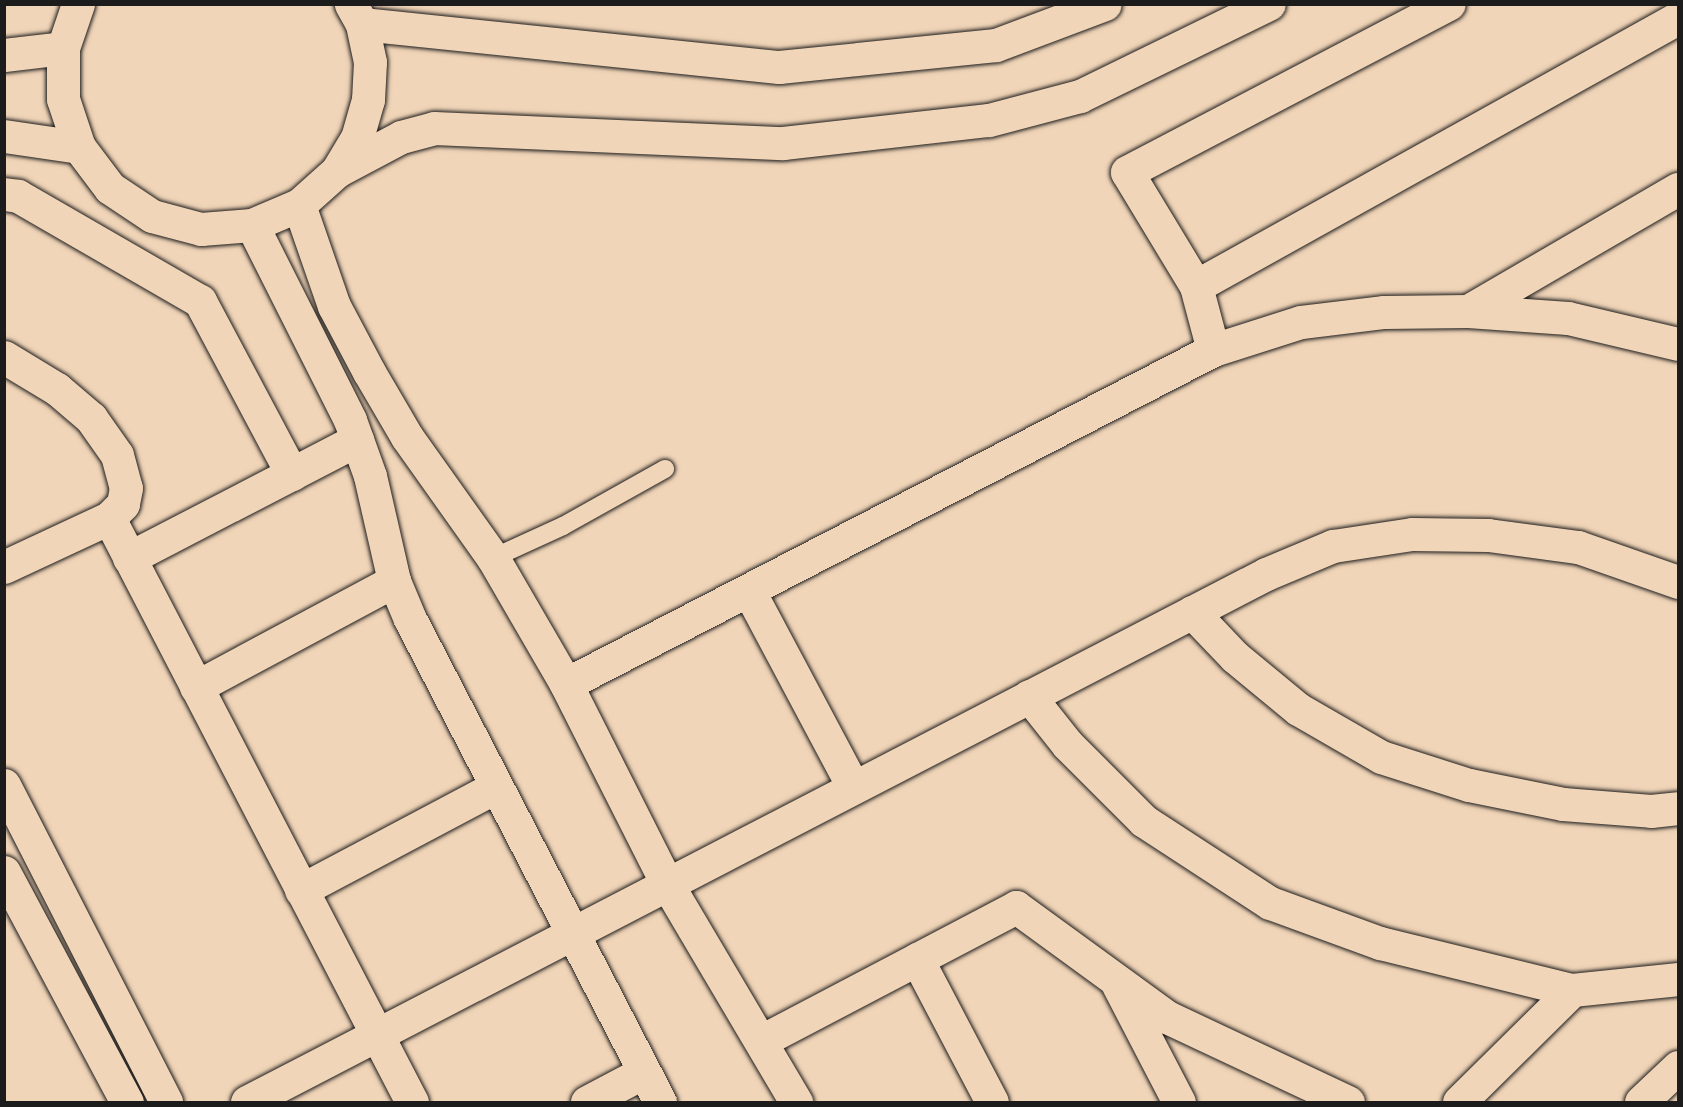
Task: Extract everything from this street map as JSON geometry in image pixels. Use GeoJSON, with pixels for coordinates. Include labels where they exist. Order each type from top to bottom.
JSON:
{"type":"FeatureCollection","features":[{"type":"Feature","properties":{"kind":"street"},"geometry":{"type":"LineString","coordinates":[[78,4],[63,48],[63,99],[79,147],[110,188],[152,216],[201,229],[252,225],[299,205],[337,171],[401,137],[434,128],[783,143],[989,120],[1080,96],[1269,4]]}},
{"type":"Feature","properties":{"kind":"street"},"geometry":{"type":"LineString","coordinates":[[337,171],[357,138],[368,100],[370,62],[357,14],[779,68],[996,45],[1105,4]]}},
{"type":"Feature","properties":{"kind":"street"},"geometry":{"type":"LineString","coordinates":[[1213,350],[1196,286],[1127,172],[1449,4]]}},
{"type":"Feature","properties":{"kind":"street"},"geometry":{"type":"LineString","coordinates":[[1196,286],[1678,18]]}},
{"type":"Feature","properties":{"kind":"street"},"geometry":{"type":"LineString","coordinates":[[4,54],[63,48]]}},
{"type":"Feature","properties":{"kind":"street"},"geometry":{"type":"LineString","coordinates":[[4,136],[79,147]]}},
{"type":"Feature","properties":{"kind":"street"},"geometry":{"type":"LineString","coordinates":[[1468,311],[1678,189]]}},
{"type":"Feature","properties":{"kind":"street"},"geometry":{"type":"LineString","coordinates":[[4,194],[18,196],[200,301],[292,474]]}},
{"type":"Feature","properties":{"kind":"street"},"geometry":{"type":"LineString","coordinates":[[299,205],[334,306],[369,372],[407,437],[494,558],[566,684],[666,882],[763,1040],[796,1102]]}},
{"type":"Feature","properties":{"kind":"street"},"geometry":{"type":"LineString","coordinates":[[252,225],[357,440],[370,476],[394,582],[494,788],[660,1102]]}},
{"type":"Feature","properties":{"kind":"street"},"geometry":{"type":"LineString","coordinates":[[566,684],[1213,350],[1301,322],[1384,312],[1468,311],[1568,318],[1678,344]]}},
{"type":"Feature","properties":{"kind":"street"},"geometry":{"type":"LineString","coordinates":[[4,357],[57,389],[91,418],[117,454],[126,488],[123,504],[109,518],[4,567]]}},
{"type":"Feature","properties":{"kind":"street"},"geometry":{"type":"LineString","coordinates":[[129,558],[357,440]]}},
{"type":"Feature","properties":{"kind":"street"},"geometry":{"type":"LineString","coordinates":[[109,518],[411,1102]]}},
{"type":"Feature","properties":{"kind":"street"},"geometry":{"type":"LineString","coordinates":[[247,1102],[666,882],[1266,574],[1333,546],[1412,534],[1488,535],[1578,547],[1678,582]]}},
{"type":"Feature","properties":{"kind":"street"},"geometry":{"type":"LineString","coordinates":[[196,687],[394,582]]}},
{"type":"Feature","properties":{"kind":"street"},"geometry":{"type":"LineString","coordinates":[[749,591],[854,787]]}},
{"type":"Feature","properties":{"kind":"street"},"geometry":{"type":"LineString","coordinates":[[1192,612],[1235,657],[1298,709],[1380,757],[1469,785],[1563,804],[1651,811],[1678,808]]}},
{"type":"Feature","properties":{"kind":"street"},"geometry":{"type":"LineString","coordinates":[[1029,696],[1067,744],[1144,820],[1270,903],[1380,943],[1572,990],[1678,979]]}},
{"type":"Feature","properties":{"kind":"street"},"geometry":{"type":"LineString","coordinates":[[4,785],[166,1102]]}},
{"type":"Feature","properties":{"kind":"street"},"geometry":{"type":"LineString","coordinates":[[301,890],[494,788]]}},
{"type":"Feature","properties":{"kind":"street"},"geometry":{"type":"LineString","coordinates":[[4,872],[127,1102]]}},
{"type":"Feature","properties":{"kind":"street"},"geometry":{"type":"LineString","coordinates":[[763,1040],[1016,907],[1167,1017],[1348,1102]]}},
{"type":"Feature","properties":{"kind":"street"},"geometry":{"type":"LineString","coordinates":[[917,959],[992,1102]]}},
{"type":"Feature","properties":{"kind":"street"},"geometry":{"type":"LineString","coordinates":[[1114,978],[1179,1102]]}},
{"type":"Feature","properties":{"kind":"street"},"geometry":{"type":"LineString","coordinates":[[1459,1102],[1572,990]]}},
{"type":"Feature","properties":{"kind":"street"},"geometry":{"type":"LineString","coordinates":[[1641,1102],[1678,1067]]}},
{"type":"Feature","properties":{"kind":"street"},"geometry":{"type":"LineString","coordinates":[[587,1102],[644,1072]]}},
{"type":"Feature","properties":{"kind":"lane"},"geometry":{"type":"LineString","coordinates":[[494,558],[563,526],[664,469]]}}]}
